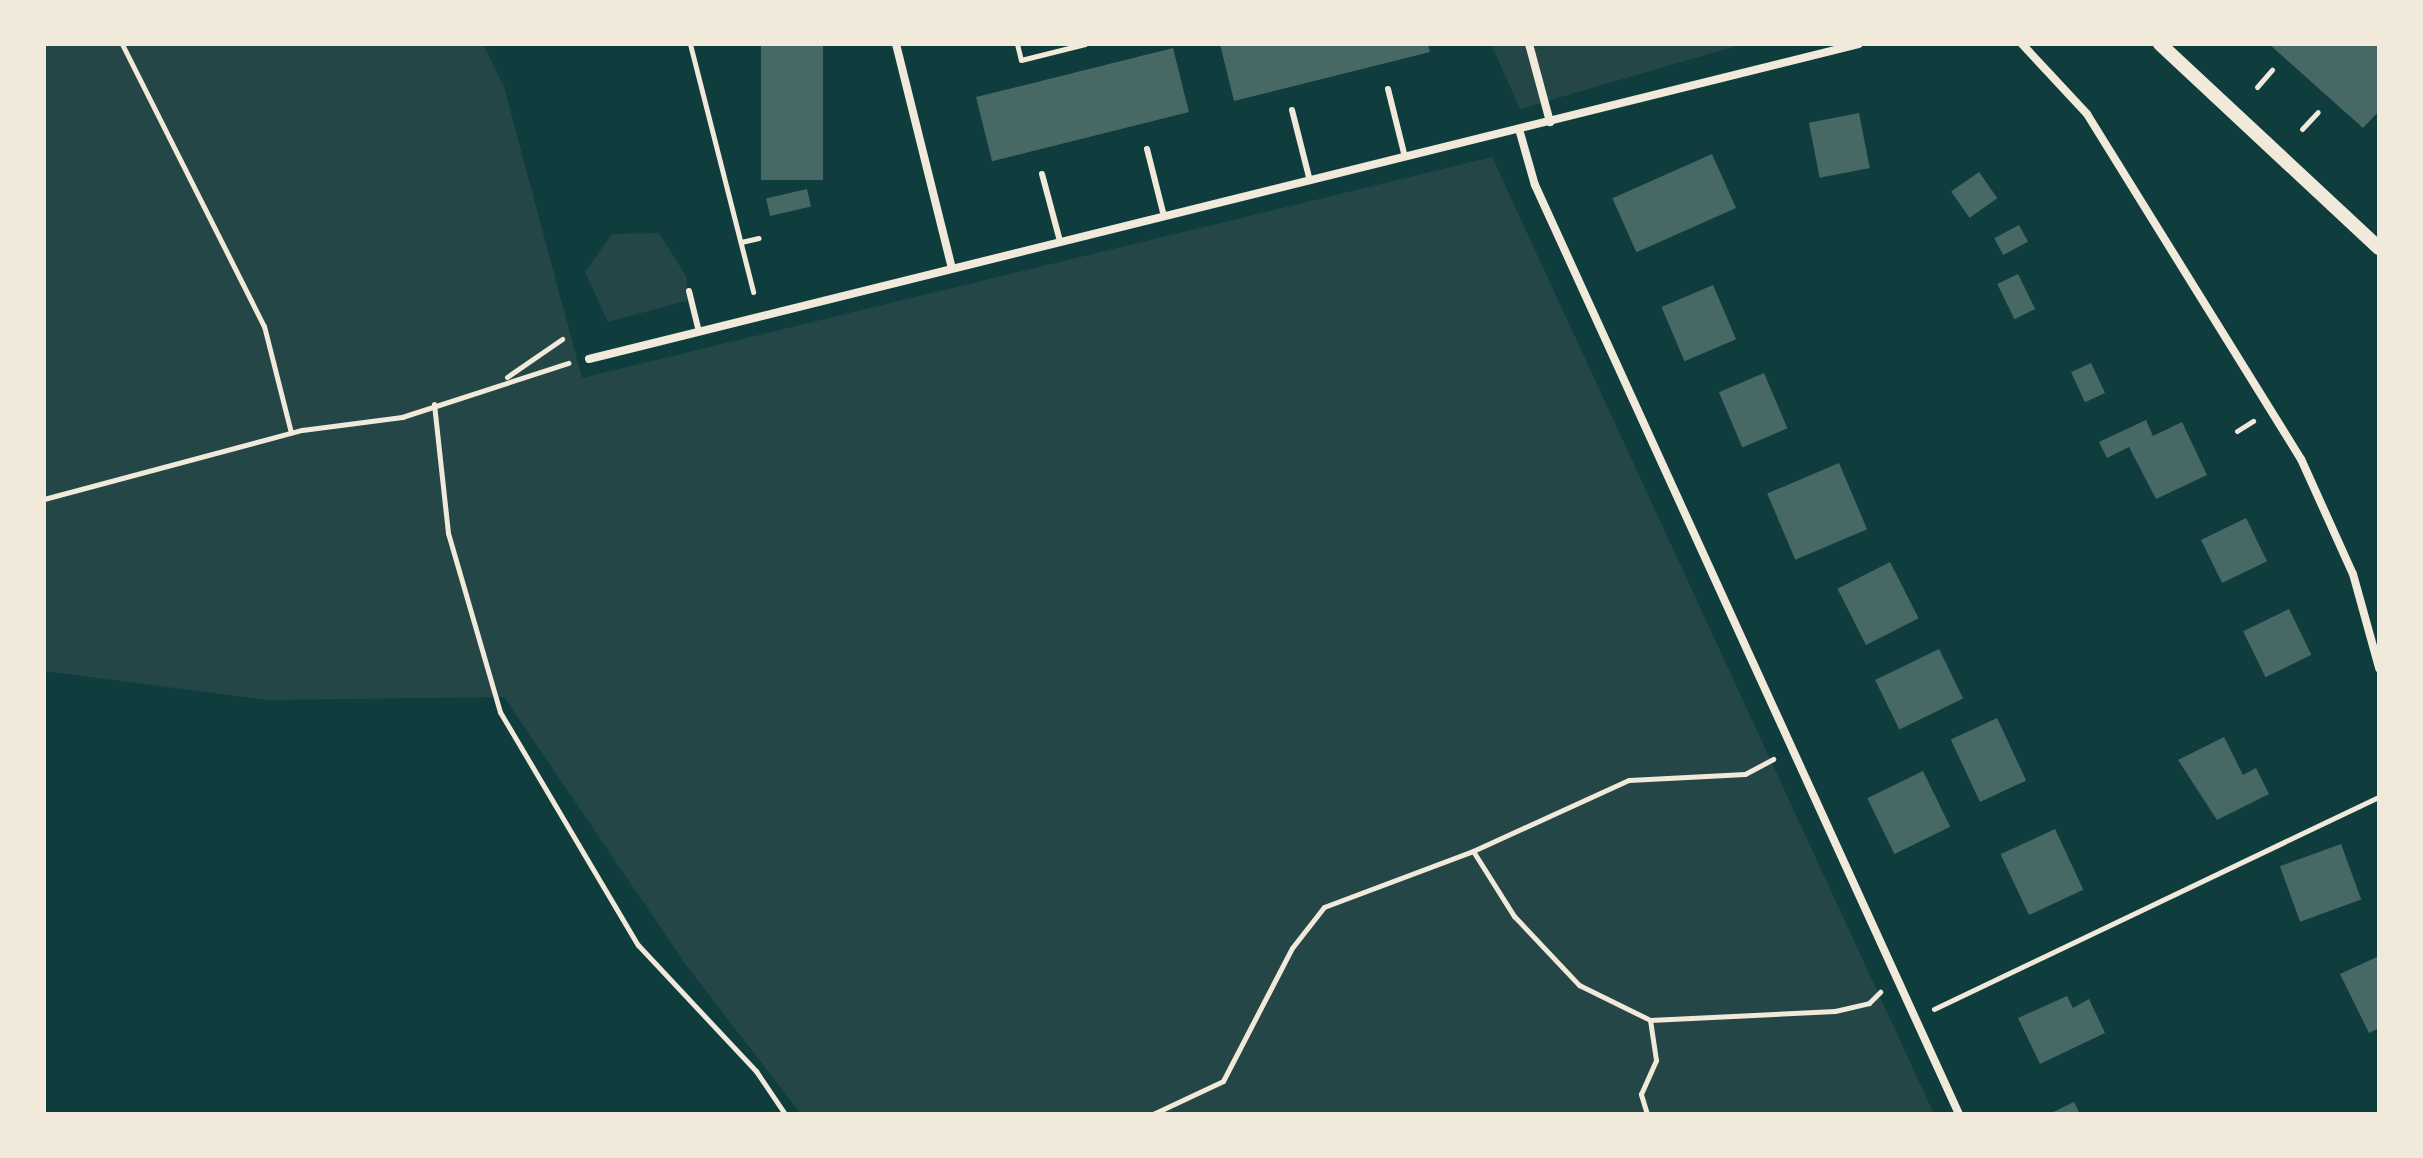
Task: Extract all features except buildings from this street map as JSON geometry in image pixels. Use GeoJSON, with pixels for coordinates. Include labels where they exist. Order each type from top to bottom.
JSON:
{"type":"FeatureCollection","features":[{"type":"Feature","properties":{"kind":"street"},"geometry":{"type":"LineString","coordinates":[[896,44],[952,268]]}},
{"type":"Feature","properties":{"kind":"street"},"geometry":{"type":"LineString","coordinates":[[1529,44],[1550,122]]}},
{"type":"Feature","properties":{"kind":"street"},"geometry":{"type":"LineString","coordinates":[[589,359],[1859,44]]}},
{"type":"Feature","properties":{"kind":"street"},"geometry":{"type":"LineString","coordinates":[[2022,44],[2087,114],[2301,459],[2353,574],[2379,668]]}},
{"type":"Feature","properties":{"kind":"street"},"geometry":{"type":"LineString","coordinates":[[2160,44],[2379,248]]}},
{"type":"Feature","properties":{"kind":"street"},"geometry":{"type":"LineString","coordinates":[[1519,129],[1535,185],[1959,1114]]}},
{"type":"Feature","properties":{"kind":"lane"},"geometry":{"type":"LineString","coordinates":[[1388,89],[1405,157]]}},
{"type":"Feature","properties":{"kind":"lane"},"geometry":{"type":"LineString","coordinates":[[1292,110],[1310,181]]}},
{"type":"Feature","properties":{"kind":"lane"},"geometry":{"type":"LineString","coordinates":[[1147,149],[1164,216]]}},
{"type":"Feature","properties":{"kind":"lane"},"geometry":{"type":"LineString","coordinates":[[1042,174],[1060,241]]}},
{"type":"Feature","properties":{"kind":"lane"},"geometry":{"type":"LineString","coordinates":[[689,291],[699,332]]}},
{"type":"Feature","properties":{"kind":"path"},"geometry":{"type":"LineString","coordinates":[[122,44],[264,326],[291,433]]}},
{"type":"Feature","properties":{"kind":"path"},"geometry":{"type":"LineString","coordinates":[[690,44],[753,292]]}},
{"type":"Feature","properties":{"kind":"path"},"geometry":{"type":"LineString","coordinates":[[1017,44],[1021,60],[1085,44]]}},
{"type":"Feature","properties":{"kind":"path"},"geometry":{"type":"LineString","coordinates":[[2257,87],[2272,70]]}},
{"type":"Feature","properties":{"kind":"path"},"geometry":{"type":"LineString","coordinates":[[2302,129],[2318,112]]}},
{"type":"Feature","properties":{"kind":"path"},"geometry":{"type":"LineString","coordinates":[[740,242],[759,238]]}},
{"type":"Feature","properties":{"kind":"path"},"geometry":{"type":"LineString","coordinates":[[502,381],[562,339]]}},
{"type":"Feature","properties":{"kind":"path"},"geometry":{"type":"LineString","coordinates":[[44,499],[291,433],[402,417],[502,381],[589,359]]}},
{"type":"Feature","properties":{"kind":"path"},"geometry":{"type":"LineString","coordinates":[[434,404],[448,533],[500,712],[638,945],[756,1071],[785,1114]]}},
{"type":"Feature","properties":{"kind":"path"},"geometry":{"type":"LineString","coordinates":[[1153,1114],[1223,1081],[1292,948],[1324,907],[1473,851],[1629,780],[1745,774],[1792,747]]}},
{"type":"Feature","properties":{"kind":"path"},"geometry":{"type":"LineString","coordinates":[[1915,1018],[2379,797]]}},
{"type":"Feature","properties":{"kind":"path"},"geometry":{"type":"LineString","coordinates":[[1473,851],[1514,916],[1579,985],[1650,1020],[1835,1011],[1869,1003],[1896,977]]}},
{"type":"Feature","properties":{"kind":"path"},"geometry":{"type":"LineString","coordinates":[[1647,1114],[1641,1094],[1656,1060],[1650,1020]]}},
{"type":"Feature","properties":{"kind":"shaded area"},"geometry":{"type":"Polygon","coordinates":[[[44,44],[483,44],[504,87],[582,378],[1492,157],[1934,1114],[801,1114],[686,965],[504,697],[267,700],[44,671],[44,44]]]}},
{"type":"Feature","properties":{"kind":"shaded area"},"geometry":{"type":"Polygon","coordinates":[[[1491,44],[1743,44],[1520,109],[1491,44]]]}},
{"type":"Feature","properties":{"kind":"shaded area"},"geometry":{"type":"Polygon","coordinates":[[[659,233],[686,276],[689,300],[608,322],[585,272],[612,234],[659,233]]]}}]}
